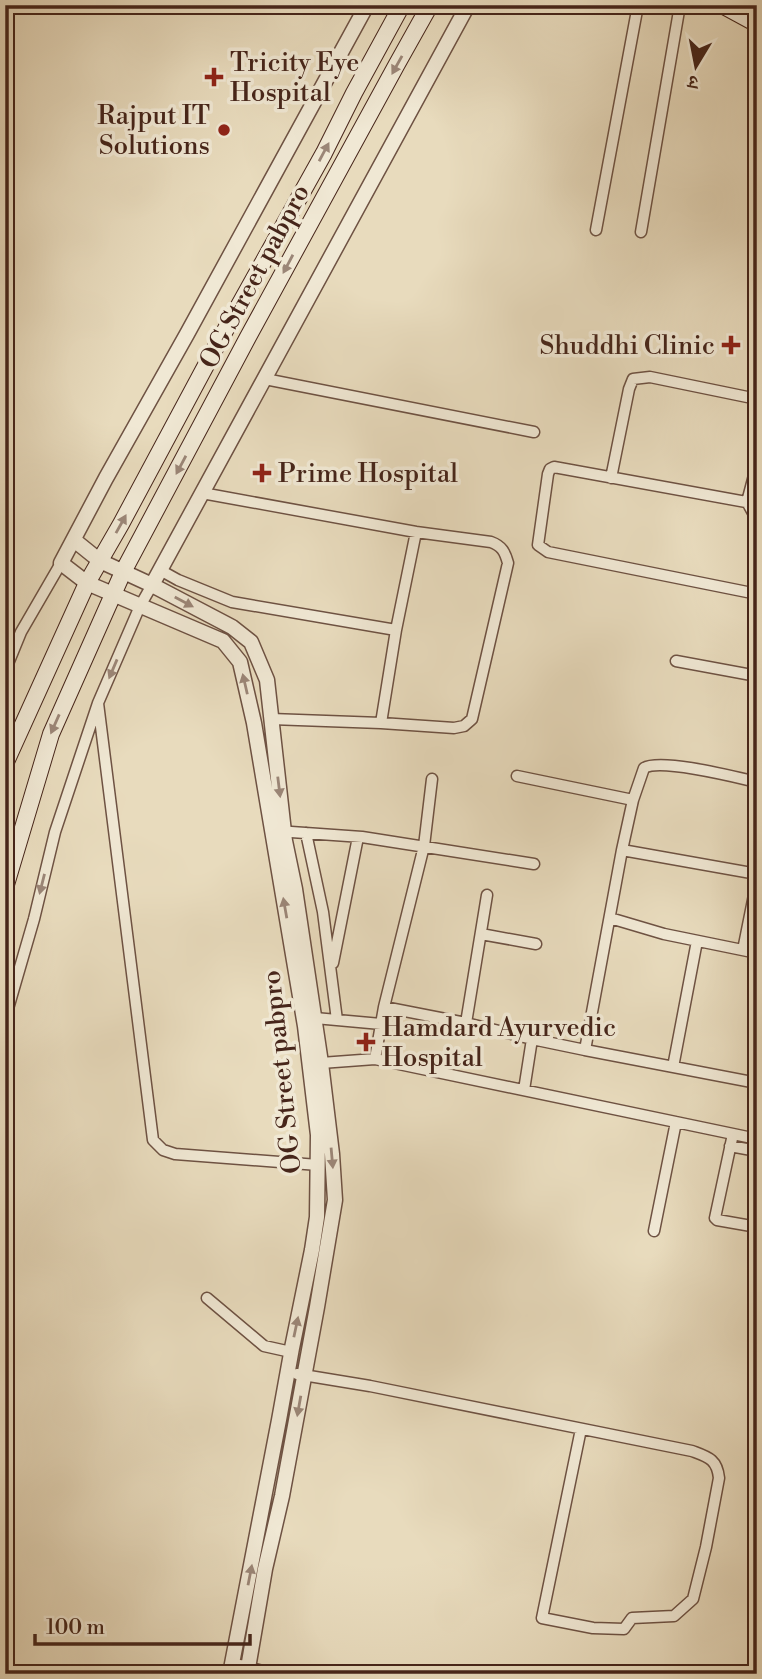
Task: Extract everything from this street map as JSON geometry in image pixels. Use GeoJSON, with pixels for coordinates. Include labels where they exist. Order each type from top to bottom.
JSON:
{"type":"FeatureCollection","features":[{"type":"Feature","properties":{"kind":"main road","name":"OG Street pabpro"},"geometry":{"type":"LineString","coordinates":[[87,583],[324,153],[402,5]]}},
{"type":"Feature","properties":{"kind":"main road","name":"OG Street pabpro"},"geometry":{"type":"LineString","coordinates":[[123,572],[430,5]]}},
{"type":"Feature","properties":{"kind":"main road"},"geometry":{"type":"LineString","coordinates":[[722,5],[757,24]]}},
{"type":"Feature","properties":{"kind":"main road"},"geometry":{"type":"LineString","coordinates":[[5,888],[51,734],[123,572]]}},
{"type":"Feature","properties":{"kind":"main road"},"geometry":{"type":"LineString","coordinates":[[5,764],[87,583]]}},
{"type":"Feature","properties":{"kind":"street"},"geometry":{"type":"LineString","coordinates":[[5,671],[21,632],[367,5]]}},
{"type":"Feature","properties":{"kind":"street"},"geometry":{"type":"LineString","coordinates":[[5,1018],[34,919],[55,832],[98,703],[140,606],[468,5]]}},
{"type":"Feature","properties":{"kind":"street"},"geometry":{"type":"LineString","coordinates":[[596,230],[638,5]]}},
{"type":"Feature","properties":{"kind":"street"},"geometry":{"type":"LineString","coordinates":[[641,232],[680,5]]}},
{"type":"Feature","properties":{"kind":"street"},"geometry":{"type":"LineString","coordinates":[[611,478],[633,379],[650,377],[757,399]]}},
{"type":"Feature","properties":{"kind":"street"},"geometry":{"type":"LineString","coordinates":[[265,379],[534,432]]}},
{"type":"Feature","properties":{"kind":"street"},"geometry":{"type":"LineString","coordinates":[[757,464],[752,503],[757,520]]}},
{"type":"Feature","properties":{"kind":"street"},"geometry":{"type":"LineString","coordinates":[[752,503],[554,467],[550,469],[538,545],[548,552],[757,594]]}},
{"type":"Feature","properties":{"kind":"street"},"geometry":{"type":"LineString","coordinates":[[202,493],[416,532],[491,542],[500,545],[506,554],[508,563],[472,719],[464,726],[454,728],[271,719]]}},
{"type":"Feature","properties":{"kind":"street"},"geometry":{"type":"LineString","coordinates":[[381,723],[416,532]]}},
{"type":"Feature","properties":{"kind":"street"},"geometry":{"type":"LineString","coordinates":[[74,540],[100,561]]}},
{"type":"Feature","properties":{"kind":"street","name":"OG Street pabpro"},"geometry":{"type":"LineString","coordinates":[[100,561],[152,584],[232,627],[251,642],[267,680],[278,830],[318,1135],[317,1217],[231,1670]]}},
{"type":"Feature","properties":{"kind":"street"},"geometry":{"type":"LineString","coordinates":[[61,563],[87,583]]}},
{"type":"Feature","properties":{"kind":"street"},"geometry":{"type":"LineString","coordinates":[[160,570],[232,602],[396,630]]}},
{"type":"Feature","properties":{"kind":"street","name":"OG Street pabpro"},"geometry":{"type":"LineString","coordinates":[[87,583],[223,640],[240,662],[278,830],[295,889],[315,1017],[335,1200],[282,1496],[265,1569],[247,1671]]}},
{"type":"Feature","properties":{"kind":"street"},"geometry":{"type":"LineString","coordinates":[[676,661],[757,676]]}},
{"type":"Feature","properties":{"kind":"street"},"geometry":{"type":"LineString","coordinates":[[98,703],[153,1140],[163,1150],[175,1154],[318,1165]]}},
{"type":"Feature","properties":{"kind":"street"},"geometry":{"type":"LineString","coordinates":[[585,1051],[622,850],[633,800],[644,768],[648,765],[683,768],[757,782]]}},
{"type":"Feature","properties":{"kind":"street"},"geometry":{"type":"LineString","coordinates":[[517,776],[633,800]]}},
{"type":"Feature","properties":{"kind":"street"},"geometry":{"type":"LineString","coordinates":[[375,1059],[384,1007],[425,846],[432,779]]}},
{"type":"Feature","properties":{"kind":"street"},"geometry":{"type":"LineString","coordinates":[[278,830],[358,836],[534,864]]}},
{"type":"Feature","properties":{"kind":"street"},"geometry":{"type":"LineString","coordinates":[[306,833],[323,912],[337,1020]]}},
{"type":"Feature","properties":{"kind":"street"},"geometry":{"type":"LineString","coordinates":[[331,972],[358,836]]}},
{"type":"Feature","properties":{"kind":"street"},"geometry":{"type":"LineString","coordinates":[[622,850],[757,874]]}},
{"type":"Feature","properties":{"kind":"street"},"geometry":{"type":"LineString","coordinates":[[743,950],[757,880]]}},
{"type":"Feature","properties":{"kind":"street"},"geometry":{"type":"LineString","coordinates":[[466,1023],[487,895]]}},
{"type":"Feature","properties":{"kind":"street"},"geometry":{"type":"LineString","coordinates":[[610,918],[664,934],[757,953]]}},
{"type":"Feature","properties":{"kind":"street"},"geometry":{"type":"LineString","coordinates":[[481,934],[536,944]]}},
{"type":"Feature","properties":{"kind":"street"},"geometry":{"type":"LineString","coordinates":[[673,1067],[697,941]]}},
{"type":"Feature","properties":{"kind":"street"},"geometry":{"type":"LineString","coordinates":[[384,1007],[585,1051],[757,1083]]}},
{"type":"Feature","properties":{"kind":"street"},"geometry":{"type":"LineString","coordinates":[[315,1017],[382,1024]]}},
{"type":"Feature","properties":{"kind":"street"},"geometry":{"type":"LineString","coordinates":[[524,1090],[532,1039]]}},
{"type":"Feature","properties":{"kind":"street"},"geometry":{"type":"LineString","coordinates":[[321,1063],[375,1059],[755,1138],[757,1125]]}},
{"type":"Feature","properties":{"kind":"street"},"geometry":{"type":"LineString","coordinates":[[654,1231],[676,1122]]}},
{"type":"Feature","properties":{"kind":"street"},"geometry":{"type":"LineString","coordinates":[[733,1134],[715,1217],[717,1220],[757,1227]]}},
{"type":"Feature","properties":{"kind":"street"},"geometry":{"type":"LineString","coordinates":[[730,1146],[757,1151]]}},
{"type":"Feature","properties":{"kind":"street"},"geometry":{"type":"LineString","coordinates":[[207,1298],[264,1346],[291,1352]]}},
{"type":"Feature","properties":{"kind":"street"},"geometry":{"type":"LineString","coordinates":[[288,1372],[437,1399],[692,1451],[709,1457],[718,1468],[719,1478],[696,1591],[693,1598],[674,1616],[632,1618],[624,1629],[593,1628],[542,1618],[581,1429]]}},
{"type":"Feature","properties":{"kind":"street"},"geometry":{"type":"LineString","coordinates":[[755,1674],[757,1666]]}},
{"type":"Feature","properties":{"kind":"street"},"geometry":{"type":"LineString","coordinates":[[231,1670],[266,1674]]}},
{"type":"Feature","properties":{"kind":"place","name":"Tricity Eye Hospital"},"geometry":{"type":"Point","coordinates":[214,77]}},
{"type":"Feature","properties":{"kind":"place","name":"Rajput IT Solutions"},"geometry":{"type":"Point","coordinates":[224,130]}},
{"type":"Feature","properties":{"kind":"place","name":"Shuddhi Clinic"},"geometry":{"type":"Point","coordinates":[731,345]}},
{"type":"Feature","properties":{"kind":"place","name":"Prime Hospital"},"geometry":{"type":"Point","coordinates":[262,473]}},
{"type":"Feature","properties":{"kind":"place","name":"Hamdard Ayurvedic Hospital"},"geometry":{"type":"Point","coordinates":[366,1042]}}]}
